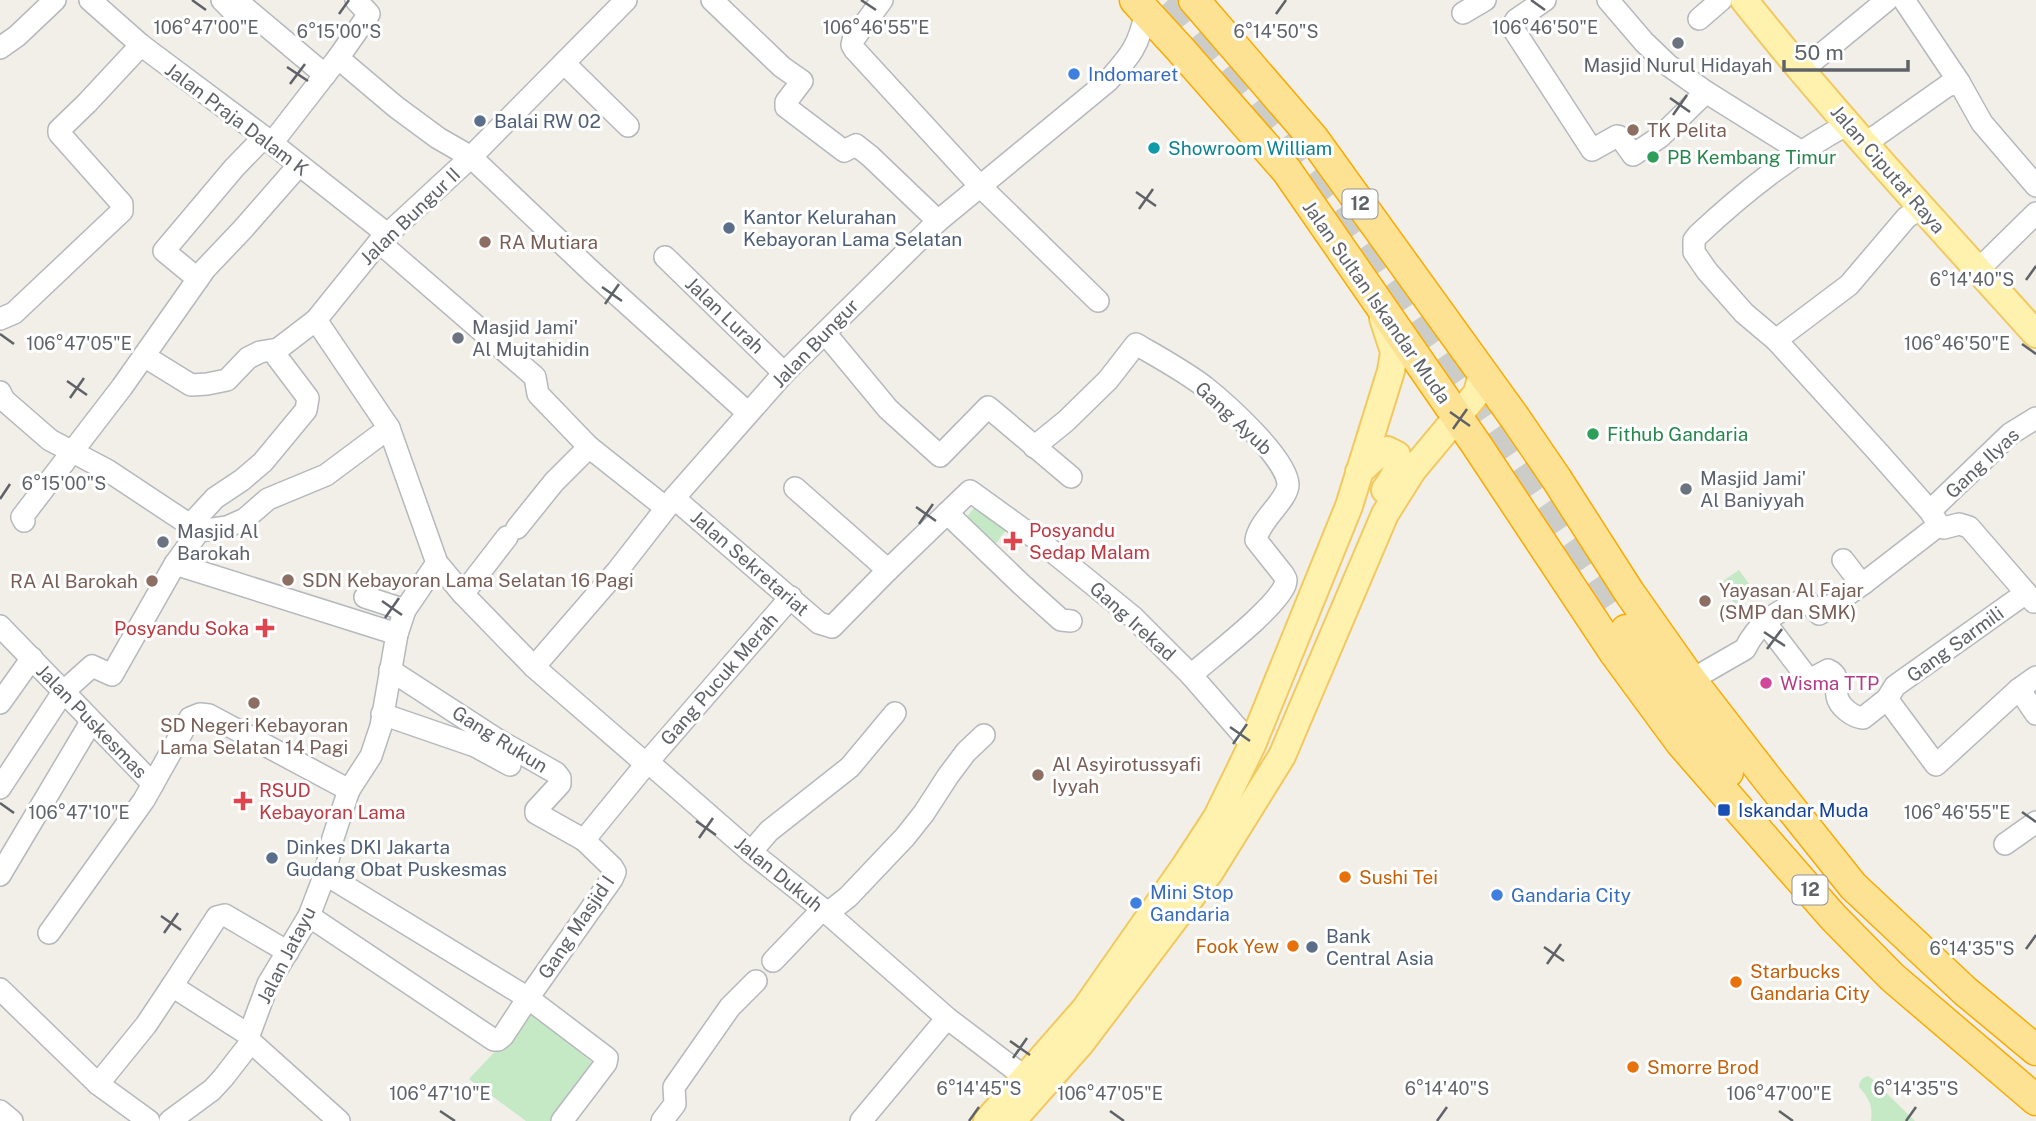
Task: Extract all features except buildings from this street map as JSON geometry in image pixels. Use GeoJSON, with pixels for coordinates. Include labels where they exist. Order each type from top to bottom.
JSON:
{"type":"FeatureCollection","features":[{"type":"Feature","properties":{"kind":"highway","name":"Jalan Sultan Iskandar Muda"},"geometry":{"type":"LineString","coordinates":[[1140,6],[1287,172],[1458,417],[1614,652],[1681,743],[1833,917],[1892,977],[2036,1100]]}},
{"type":"Feature","properties":{"kind":"highway","name":"Jalan Sultan Iskandar Muda"},"geometry":{"type":"LineString","coordinates":[[1205,8],[1313,138],[1556,478],[1629,592],[1777,853]]}},
{"type":"Feature","properties":{"kind":"highway"},"geometry":{"type":"LineString","coordinates":[[1179,47],[1182,35],[1199,20],[1205,8]]}},
{"type":"Feature","properties":{"kind":"highway"},"geometry":{"type":"LineString","coordinates":[[1476,444],[1482,429],[1491,422],[1499,418],[1514,418]]}},
{"type":"Feature","properties":{"kind":"highway","name":"Jalan Sultan Iskandar Muda"},"geometry":{"type":"LineString","coordinates":[[1626,631],[1680,683],[1734,758],[1779,804],[1808,828],[1853,886],[1965,991],[2036,1050]]}},
{"type":"Feature","properties":{"kind":"main road","name":"Jalan Ciputat Raya"},"geometry":{"type":"LineString","coordinates":[[1744,0],[1847,124],[2036,334]]}},
{"type":"Feature","properties":{"kind":"main road"},"geometry":{"type":"LineString","coordinates":[[1012,1121],[1089,1032],[1210,872],[1252,745],[1349,506],[1394,360],[1379,303]]}},
{"type":"Feature","properties":{"kind":"main road"},"geometry":{"type":"LineString","coordinates":[[987,1121],[1085,1009],[1185,866],[1228,821],[1282,756],[1385,513],[1412,471],[1477,393],[1482,374]]}},
{"type":"Feature","properties":{"kind":"main road"},"geometry":{"type":"LineString","coordinates":[[1359,472],[1387,450],[1397,455],[1399,465],[1395,475],[1375,508],[1371,527],[1375,538]]}},
{"type":"Feature","properties":{"kind":"street"},"geometry":{"type":"LineString","coordinates":[[0,48],[17,36],[55,0]]}},
{"type":"Feature","properties":{"kind":"street","name":"Jalan Praja Dalam K"},"geometry":{"type":"LineString","coordinates":[[90,0],[141,45],[268,140],[383,238],[535,377],[537,394],[589,447]]}},
{"type":"Feature","properties":{"kind":"street"},"geometry":{"type":"LineString","coordinates":[[222,0],[234,12],[243,6],[396,107],[438,138],[471,157],[748,413]]}},
{"type":"Feature","properties":{"kind":"street"},"geometry":{"type":"LineString","coordinates":[[198,279],[164,251],[234,168],[268,140],[332,66],[369,14],[356,0]]}},
{"type":"Feature","properties":{"kind":"street","name":"Jalan Bungur II"},"geometry":{"type":"LineString","coordinates":[[144,356],[191,384],[207,384],[227,380],[248,358],[260,352],[278,349],[316,320],[383,238],[471,157],[625,0]]}},
{"type":"Feature","properties":{"kind":"street"},"geometry":{"type":"LineString","coordinates":[[712,0],[782,67],[802,81],[786,107],[845,151],[856,145],[938,221]]}},
{"type":"Feature","properties":{"kind":"street"},"geometry":{"type":"LineString","coordinates":[[882,0],[852,45],[980,186],[1098,300]]}},
{"type":"Feature","properties":{"kind":"street"},"geometry":{"type":"LineString","coordinates":[[1463,13],[1485,0]]}},
{"type":"Feature","properties":{"kind":"street"},"geometry":{"type":"LineString","coordinates":[[1545,0],[1516,20],[1512,27],[1592,150],[1617,136],[1633,155],[1660,137],[1706,92]]}},
{"type":"Feature","properties":{"kind":"street"},"geometry":{"type":"LineString","coordinates":[[1608,0],[1676,71],[1800,151],[1847,124]]}},
{"type":"Feature","properties":{"kind":"street"},"geometry":{"type":"LineString","coordinates":[[1699,19],[1721,0]]}},
{"type":"Feature","properties":{"kind":"street"},"geometry":{"type":"LineString","coordinates":[[1801,71],[1887,0]]}},
{"type":"Feature","properties":{"kind":"street"},"geometry":{"type":"LineString","coordinates":[[1904,0],[1959,82],[1982,123],[2036,186]]}},
{"type":"Feature","properties":{"kind":"street","name":"Jalan Bungur"},"geometry":{"type":"LineString","coordinates":[[534,667],[618,570],[670,503],[784,373],[938,221],[1094,94],[1132,54],[1142,31],[1140,6]]}},
{"type":"Feature","properties":{"kind":"street"},"geometry":{"type":"LineString","coordinates":[[0,319],[14,313],[122,211],[122,204],[59,133],[141,45]]}},
{"type":"Feature","properties":{"kind":"street"},"geometry":{"type":"LineString","coordinates":[[1132,54],[1154,45],[1179,47]]}},
{"type":"Feature","properties":{"kind":"street"},"geometry":{"type":"LineString","coordinates":[[564,63],[628,126]]}},
{"type":"Feature","properties":{"kind":"street"},"geometry":{"type":"LineString","coordinates":[[1866,143],[1947,86],[1959,82]]}},
{"type":"Feature","properties":{"kind":"street","name":"Gang Ilyas"},"geometry":{"type":"LineString","coordinates":[[1800,151],[1739,197],[1694,240],[1694,252],[1707,271],[1744,313],[1776,340],[1935,518],[2010,434],[2036,418]]}},
{"type":"Feature","properties":{"kind":"street"},"geometry":{"type":"LineString","coordinates":[[24,521],[22,517],[144,356],[198,279],[299,166]]}},
{"type":"Feature","properties":{"kind":"street"},"geometry":{"type":"LineString","coordinates":[[1776,340],[1849,285],[1906,218],[1921,207]]}},
{"type":"Feature","properties":{"kind":"street"},"geometry":{"type":"LineString","coordinates":[[1978,270],[2036,213]]}},
{"type":"Feature","properties":{"kind":"street","name":"Jalan Lurah"},"geometry":{"type":"LineString","coordinates":[[665,257],[784,373]]}},
{"type":"Feature","properties":{"kind":"street"},"geometry":{"type":"LineString","coordinates":[[316,320],[389,428],[437,564],[534,667]]}},
{"type":"Feature","properties":{"kind":"street"},"geometry":{"type":"LineString","coordinates":[[825,333],[888,410],[940,456],[988,407],[1071,477]]}},
{"type":"Feature","properties":{"kind":"street","name":"Gang Ayub"},"geometry":{"type":"LineString","coordinates":[[1034,447],[1066,421],[1108,380],[1136,344],[1211,391],[1278,460],[1288,482],[1286,491],[1258,531]]}},
{"type":"Feature","properties":{"kind":"street"},"geometry":{"type":"LineString","coordinates":[[0,788],[63,692],[92,666],[112,675],[195,527],[215,498],[263,462],[306,410],[308,398],[277,357],[278,349]]}},
{"type":"Feature","properties":{"kind":"street"},"geometry":{"type":"LineString","coordinates":[[0,392],[4,400],[50,440],[107,470],[195,527],[227,527],[246,519],[268,499],[326,475],[389,428]]}},
{"type":"Feature","properties":{"kind":"street"},"geometry":{"type":"LineString","coordinates":[[463,594],[554,482],[589,447]]}},
{"type":"Feature","properties":{"kind":"street","name":"Jalan Sekretariat"},"geometry":{"type":"LineString","coordinates":[[589,447],[670,503],[791,597],[819,623],[832,627],[968,492],[973,492]]}},
{"type":"Feature","properties":{"kind":"street"},"geometry":{"type":"LineString","coordinates":[[795,488],[888,570]]}},
{"type":"Feature","properties":{"kind":"street","name":"Gang Irekad"},"geometry":{"type":"LineString","coordinates":[[973,492],[1042,543],[1133,617],[1191,675],[1252,745]]}},
{"type":"Feature","properties":{"kind":"street"},"geometry":{"type":"LineString","coordinates":[[947,513],[1061,620],[1071,621]]}},
{"type":"Feature","properties":{"kind":"street"},"geometry":{"type":"LineString","coordinates":[[1680,683],[1745,649],[1764,621],[1801,601],[1809,603],[1819,614],[1864,583],[1935,518]]}},
{"type":"Feature","properties":{"kind":"street","name":"Gang Sarmili"},"geometry":{"type":"LineString","coordinates":[[1764,621],[1806,677],[1814,678],[1828,670],[1833,673],[1839,701],[1854,716],[1863,718],[1887,699],[1895,687],[2031,598],[1969,527],[1959,524],[1944,528],[1935,518]]}},
{"type":"Feature","properties":{"kind":"street","name":"Gang Irekad"},"geometry":{"type":"LineString","coordinates":[[1191,675],[1267,608],[1285,584],[1283,574],[1256,540],[1258,531]]}},
{"type":"Feature","properties":{"kind":"street"},"geometry":{"type":"LineString","coordinates":[[1843,560],[1864,583]]}},
{"type":"Feature","properties":{"kind":"street"},"geometry":{"type":"LineString","coordinates":[[175,564],[397,634]]}},
{"type":"Feature","properties":{"kind":"street","name":"Jalan Jatayu"},"geometry":{"type":"LineString","coordinates":[[170,1121],[212,1090],[223,1078],[250,1038],[268,984],[309,916],[325,874],[333,838],[349,790],[372,756],[381,726],[397,634],[405,610],[437,564]]}},
{"type":"Feature","properties":{"kind":"street"},"geometry":{"type":"LineString","coordinates":[[365,597],[405,610]]}},
{"type":"Feature","properties":{"kind":"street","name":"Gang Pucuk Merah"},"geometry":{"type":"LineString","coordinates":[[648,762],[791,597]]}},
{"type":"Feature","properties":{"kind":"street","name":"Jalan Puskesmas"},"geometry":{"type":"LineString","coordinates":[[0,626],[153,784],[190,718],[200,714],[209,715],[349,790]]}},
{"type":"Feature","properties":{"kind":"street"},"geometry":{"type":"LineString","coordinates":[[0,703],[32,658]]}},
{"type":"Feature","properties":{"kind":"street","name":"Jalan Dukuh"},"geometry":{"type":"LineString","coordinates":[[534,667],[751,852],[825,911],[947,1018],[1026,1078]]}},
{"type":"Feature","properties":{"kind":"street","name":"Gang Rukun"},"geometry":{"type":"LineString","coordinates":[[390,670],[498,740],[555,773],[560,778],[560,784],[536,810],[536,814],[584,840]]}},
{"type":"Feature","properties":{"kind":"street"},"geometry":{"type":"LineString","coordinates":[[1887,699],[1936,765],[2028,683],[2036,714]]}},
{"type":"Feature","properties":{"kind":"street"},"geometry":{"type":"LineString","coordinates":[[751,852],[769,831],[850,767],[895,713]]}},
{"type":"Feature","properties":{"kind":"street"},"geometry":{"type":"LineString","coordinates":[[382,714],[475,746],[510,765]]}},
{"type":"Feature","properties":{"kind":"street"},"geometry":{"type":"LineString","coordinates":[[0,876],[91,722]]}},
{"type":"Feature","properties":{"kind":"street"},"geometry":{"type":"LineString","coordinates":[[774,961],[818,914],[834,908],[848,897],[905,837],[948,776],[984,735]]}},
{"type":"Feature","properties":{"kind":"street"},"geometry":{"type":"LineString","coordinates":[[584,840],[648,762]]}},
{"type":"Feature","properties":{"kind":"street"},"geometry":{"type":"LineString","coordinates":[[49,933],[153,784]]}},
{"type":"Feature","properties":{"kind":"street"},"geometry":{"type":"LineString","coordinates":[[2005,844],[2036,822]]}},
{"type":"Feature","properties":{"kind":"street","name":"Gang Masjid I"},"geometry":{"type":"LineString","coordinates":[[528,998],[615,872],[584,840]]}},
{"type":"Feature","properties":{"kind":"street","name":"Gang Masjid I"},"geometry":{"type":"LineString","coordinates":[[325,874],[528,998],[607,1058],[562,1121]]}},
{"type":"Feature","properties":{"kind":"street"},"geometry":{"type":"LineString","coordinates":[[98,1084],[146,1025],[218,917],[225,915],[288,952]]}},
{"type":"Feature","properties":{"kind":"street"},"geometry":{"type":"LineString","coordinates":[[309,916],[494,1040],[503,1036],[528,998]]}},
{"type":"Feature","properties":{"kind":"street"},"geometry":{"type":"LineString","coordinates":[[662,1121],[675,1104],[674,1087],[730,1007],[756,981]]}},
{"type":"Feature","properties":{"kind":"street"},"geometry":{"type":"LineString","coordinates":[[172,986],[250,1038],[339,1121]]}},
{"type":"Feature","properties":{"kind":"street"},"geometry":{"type":"LineString","coordinates":[[0,989],[98,1084],[149,1121]]}},
{"type":"Feature","properties":{"kind":"street"},"geometry":{"type":"LineString","coordinates":[[861,1121],[947,1018]]}},
{"type":"Feature","properties":{"kind":"street"},"geometry":{"type":"LineString","coordinates":[[0,1111],[12,1121]]}},
{"type":"Feature","properties":{"kind":"green space"},"geometry":{"type":"Polygon","coordinates":[[[979,501],[1010,525],[991,550],[961,525],[979,501]]]}},
{"type":"Feature","properties":{"kind":"green space"},"geometry":{"type":"Polygon","coordinates":[[[1739,570],[1756,594],[1737,607],[1720,583],[1739,570]]]}},
{"type":"Feature","properties":{"kind":"green space"},"geometry":{"type":"Polygon","coordinates":[[[533,1011],[597,1067],[557,1121],[526,1121],[469,1079],[533,1011]]]}},
{"type":"Feature","properties":{"kind":"green space"},"geometry":{"type":"Polygon","coordinates":[[[1868,1076],[1915,1121],[1871,1121],[1870,1102],[1859,1087],[1861,1080],[1868,1076]]]}},
{"type":"Feature","properties":{"kind":"tunnel"},"geometry":{"type":"LineString","coordinates":[[1168,0],[1187,19],[1332,203],[1626,630]]}},
{"type":"Feature","properties":{"kind":"place","name":"Masjid Nurul Hidayah"},"geometry":{"type":"Point","coordinates":[1678,43]}},
{"type":"Feature","properties":{"kind":"place","name":"Indomaret"},"geometry":{"type":"Point","coordinates":[1074,74]}},
{"type":"Feature","properties":{"kind":"place","name":"Balai RW 02"},"geometry":{"type":"Point","coordinates":[480,121]}},
{"type":"Feature","properties":{"kind":"place","name":"TK Pelita"},"geometry":{"type":"Point","coordinates":[1633,130]}},
{"type":"Feature","properties":{"kind":"place","name":"Showroom William"},"geometry":{"type":"Point","coordinates":[1154,148]}},
{"type":"Feature","properties":{"kind":"place","name":"PB Kembang Timur"},"geometry":{"type":"Point","coordinates":[1653,157]}},
{"type":"Feature","properties":{"kind":"place","name":"Kantor Kelurahan Kebayoran Lama Selatan"},"geometry":{"type":"Point","coordinates":[729,228]}},
{"type":"Feature","properties":{"kind":"place","name":"RA Mutiara"},"geometry":{"type":"Point","coordinates":[485,242]}},
{"type":"Feature","properties":{"kind":"place","name":"Masjid Jami' Al Mujtahidin"},"geometry":{"type":"Point","coordinates":[458,338]}},
{"type":"Feature","properties":{"kind":"place","name":"Fithub Gandaria"},"geometry":{"type":"Point","coordinates":[1593,434]}},
{"type":"Feature","properties":{"kind":"place","name":"Masjid Jami' Al Baniyyah"},"geometry":{"type":"Point","coordinates":[1686,489]}},
{"type":"Feature","properties":{"kind":"place","name":"Posyandu Sedap Malam"},"geometry":{"type":"Point","coordinates":[1013,541]}},
{"type":"Feature","properties":{"kind":"place","name":"Masjid Al Barokah"},"geometry":{"type":"Point","coordinates":[163,542]}},
{"type":"Feature","properties":{"kind":"place","name":"SDN Kebayoran Lama Selatan 16 Pagi"},"geometry":{"type":"Point","coordinates":[288,580]}},
{"type":"Feature","properties":{"kind":"place","name":"RA Al Barokah"},"geometry":{"type":"Point","coordinates":[152,581]}},
{"type":"Feature","properties":{"kind":"place","name":"Yayasan Al Fajar (SMP dan SMK)"},"geometry":{"type":"Point","coordinates":[1705,601]}},
{"type":"Feature","properties":{"kind":"place","name":"Posyandu Soka"},"geometry":{"type":"Point","coordinates":[265,628]}},
{"type":"Feature","properties":{"kind":"place","name":"Wisma TTP"},"geometry":{"type":"Point","coordinates":[1766,683]}},
{"type":"Feature","properties":{"kind":"place","name":"SD Negeri Kebayoran Lama Selatan 14 Pagi"},"geometry":{"type":"Point","coordinates":[254,703]}},
{"type":"Feature","properties":{"kind":"place","name":"Al Asyirotussyafi Iyyah"},"geometry":{"type":"Point","coordinates":[1038,775]}},
{"type":"Feature","properties":{"kind":"place","name":"RSUD Kebayoran Lama"},"geometry":{"type":"Point","coordinates":[243,801]}},
{"type":"Feature","properties":{"kind":"place","name":"Iskandar Muda"},"geometry":{"type":"Point","coordinates":[1724,810]}},
{"type":"Feature","properties":{"kind":"place","name":"Dinkes DKI Jakarta Gudang Obat Puskesmas"},"geometry":{"type":"Point","coordinates":[272,858]}},
{"type":"Feature","properties":{"kind":"place","name":"Sushi Tei"},"geometry":{"type":"Point","coordinates":[1345,877]}},
{"type":"Feature","properties":{"kind":"place","name":"Gandaria City"},"geometry":{"type":"Point","coordinates":[1497,895]}},
{"type":"Feature","properties":{"kind":"place","name":"Mini Stop Gandaria"},"geometry":{"type":"Point","coordinates":[1136,903]}},
{"type":"Feature","properties":{"kind":"place","name":"Fook Yew"},"geometry":{"type":"Point","coordinates":[1293,946]}},
{"type":"Feature","properties":{"kind":"place","name":"Bank Central Asia"},"geometry":{"type":"Point","coordinates":[1312,947]}},
{"type":"Feature","properties":{"kind":"place","name":"Starbucks Gandaria City"},"geometry":{"type":"Point","coordinates":[1736,982]}},
{"type":"Feature","properties":{"kind":"place","name":"Smorre Brod"},"geometry":{"type":"Point","coordinates":[1633,1067]}}]}
